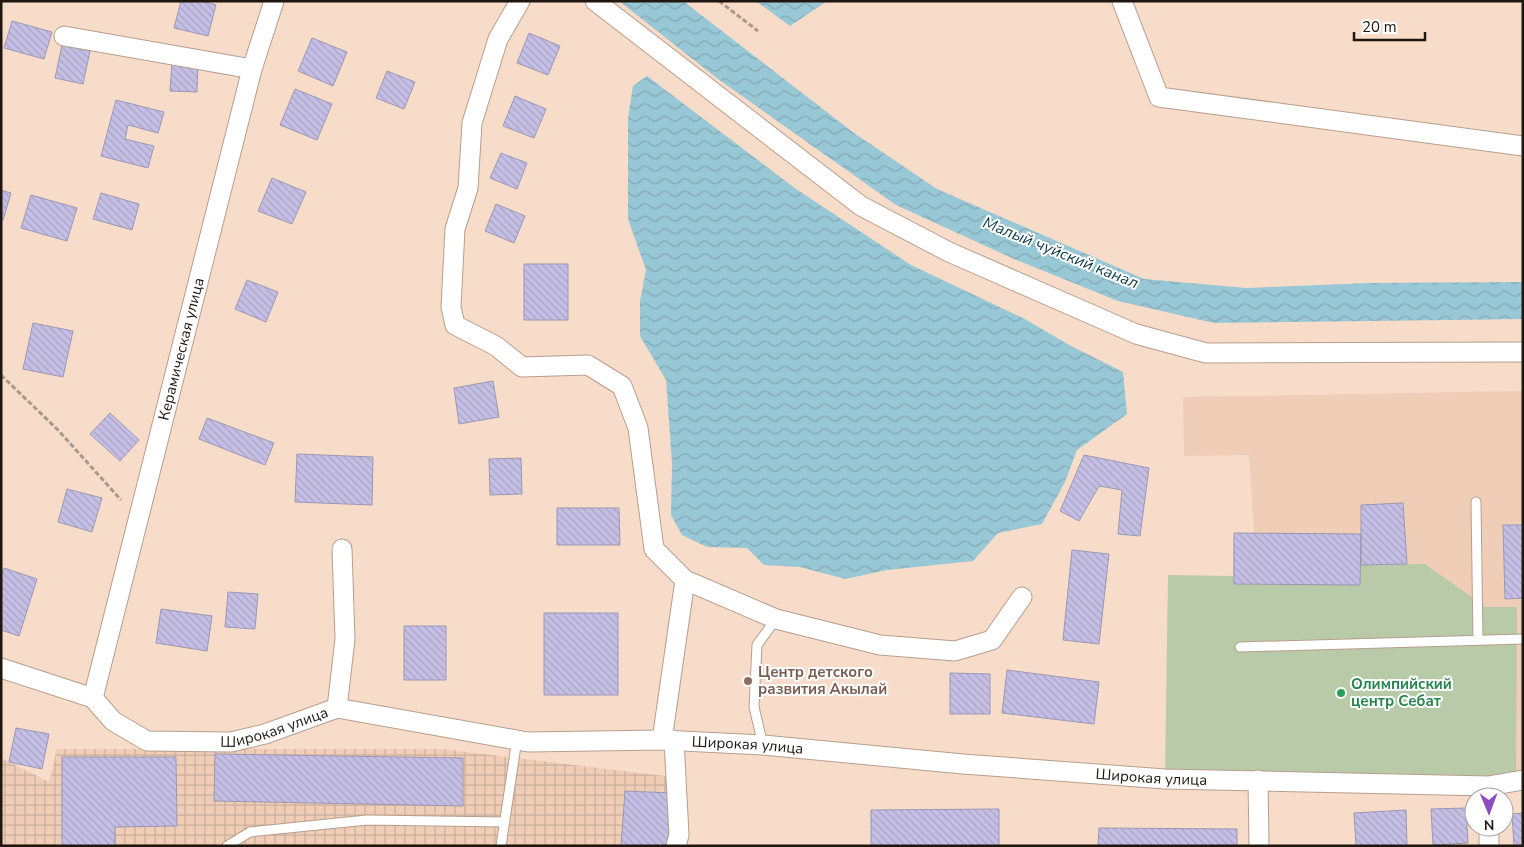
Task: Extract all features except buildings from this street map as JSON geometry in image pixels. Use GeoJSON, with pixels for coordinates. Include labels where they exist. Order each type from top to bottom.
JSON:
{"type":"FeatureCollection","features":[{"type":"Feature","properties":{"kind":"street","name":"Керамическая улица"},"geometry":{"type":"LineString","coordinates":[[93,698],[252,69],[274,1]]}},
{"type":"Feature","properties":{"kind":"street"},"geometry":{"type":"LineString","coordinates":[[520,1],[498,39],[472,123],[468,188],[455,229],[451,307],[455,325],[496,346],[522,367],[588,365],[622,386],[638,428],[654,549],[685,580],[776,619],[880,645],[955,651],[992,640],[1022,597]]}},
{"type":"Feature","properties":{"kind":"street"},"geometry":{"type":"LineString","coordinates":[[595,1],[861,206],[949,252],[1136,334],[1206,353],[1523,352]]}},
{"type":"Feature","properties":{"kind":"street"},"geometry":{"type":"LineString","coordinates":[[1122,1],[1159,97],[1523,146]]}},
{"type":"Feature","properties":{"kind":"street"},"geometry":{"type":"LineString","coordinates":[[64,36],[252,69]]}},
{"type":"Feature","properties":{"kind":"street"},"geometry":{"type":"LineString","coordinates":[[337,708],[345,639],[342,549]]}},
{"type":"Feature","properties":{"kind":"street"},"geometry":{"type":"LineString","coordinates":[[676,846],[679,835],[668,740],[685,580]]}},
{"type":"Feature","properties":{"kind":"street"},"geometry":{"type":"LineString","coordinates":[[1,668],[93,698]]}},
{"type":"Feature","properties":{"kind":"street","name":"Широкая улица"},"geometry":{"type":"LineString","coordinates":[[93,698],[113,721],[147,741],[230,742],[265,734],[337,708],[528,742],[668,740],[763,745],[963,764],[1165,779],[1258,780],[1464,791]]}},
{"type":"Feature","properties":{"kind":"street"},"geometry":{"type":"LineString","coordinates":[[1258,780],[1258,846]]}},
{"type":"Feature","properties":{"kind":"street","name":"Широкая улица"},"geometry":{"type":"LineString","coordinates":[[1503,787],[1523,780]]}},
{"type":"Feature","properties":{"kind":"lane"},"geometry":{"type":"LineString","coordinates":[[1476,502],[1478,640]]}},
{"type":"Feature","properties":{"kind":"lane"},"geometry":{"type":"LineString","coordinates":[[763,745],[754,707],[757,644],[776,619]]}},
{"type":"Feature","properties":{"kind":"lane"},"geometry":{"type":"LineString","coordinates":[[1240,647],[1523,639]]}},
{"type":"Feature","properties":{"kind":"lane"},"geometry":{"type":"LineString","coordinates":[[501,846],[517,739]]}},
{"type":"Feature","properties":{"kind":"lane"},"geometry":{"type":"LineString","coordinates":[[227,846],[250,832],[367,820],[505,822]]}},
{"type":"Feature","properties":{"kind":"path"},"geometry":{"type":"LineString","coordinates":[[719,1],[758,31]]}},
{"type":"Feature","properties":{"kind":"path"},"geometry":{"type":"LineString","coordinates":[[1,375],[58,430],[138,518]]}},
{"type":"Feature","properties":{"kind":"shaded area"},"geometry":{"type":"Polygon","coordinates":[[[1523,391],[1523,780],[1516,780],[1486,607],[1425,564],[1361,565],[1360,534],[1254,533],[1249,455],[1184,456],[1183,397],[1523,391]]]}},
{"type":"Feature","properties":{"kind":"shaded area"},"geometry":{"type":"Polygon","coordinates":[[[57,749],[442,749],[681,778],[671,846],[1,846],[1,758],[49,782],[57,749]]]}},
{"type":"Feature","properties":{"kind":"green space","name":"Олимпийский центр Себат"},"geometry":{"type":"Polygon","coordinates":[[[1234,533],[1361,534],[1361,565],[1425,564],[1486,607],[1517,607],[1516,780],[1165,779],[1168,575],[1233,576],[1234,533]]]}},
{"type":"Feature","properties":{"kind":"water","name":"Малый чуйский канал"},"geometry":{"type":"Polygon","coordinates":[[[619,1],[683,1],[854,133],[937,189],[1144,279],[1246,288],[1370,283],[1523,282],[1523,319],[1214,323],[1118,301],[1014,259],[896,205],[718,79],[619,1]]]}},
{"type":"Feature","properties":{"kind":"water"},"geometry":{"type":"Polygon","coordinates":[[[756,1],[827,1],[790,26],[756,1]]]}},
{"type":"Feature","properties":{"kind":"water"},"geometry":{"type":"Polygon","coordinates":[[[647,76],[796,189],[911,265],[1023,318],[1071,346],[1123,372],[1127,414],[1077,450],[1065,482],[1042,524],[998,533],[973,561],[887,570],[845,579],[800,567],[764,565],[747,548],[707,547],[682,535],[671,515],[672,463],[666,380],[640,336],[640,301],[646,270],[628,219],[628,118],[633,86],[647,76]]]}},
{"type":"Feature","properties":{"kind":"place","name":"Центр детского развития Акылай"},"geometry":{"type":"Point","coordinates":[748,681]}},
{"type":"Feature","properties":{"kind":"place","name":"Олимпийский центр Себат"},"geometry":{"type":"Point","coordinates":[1341,693]}}]}
